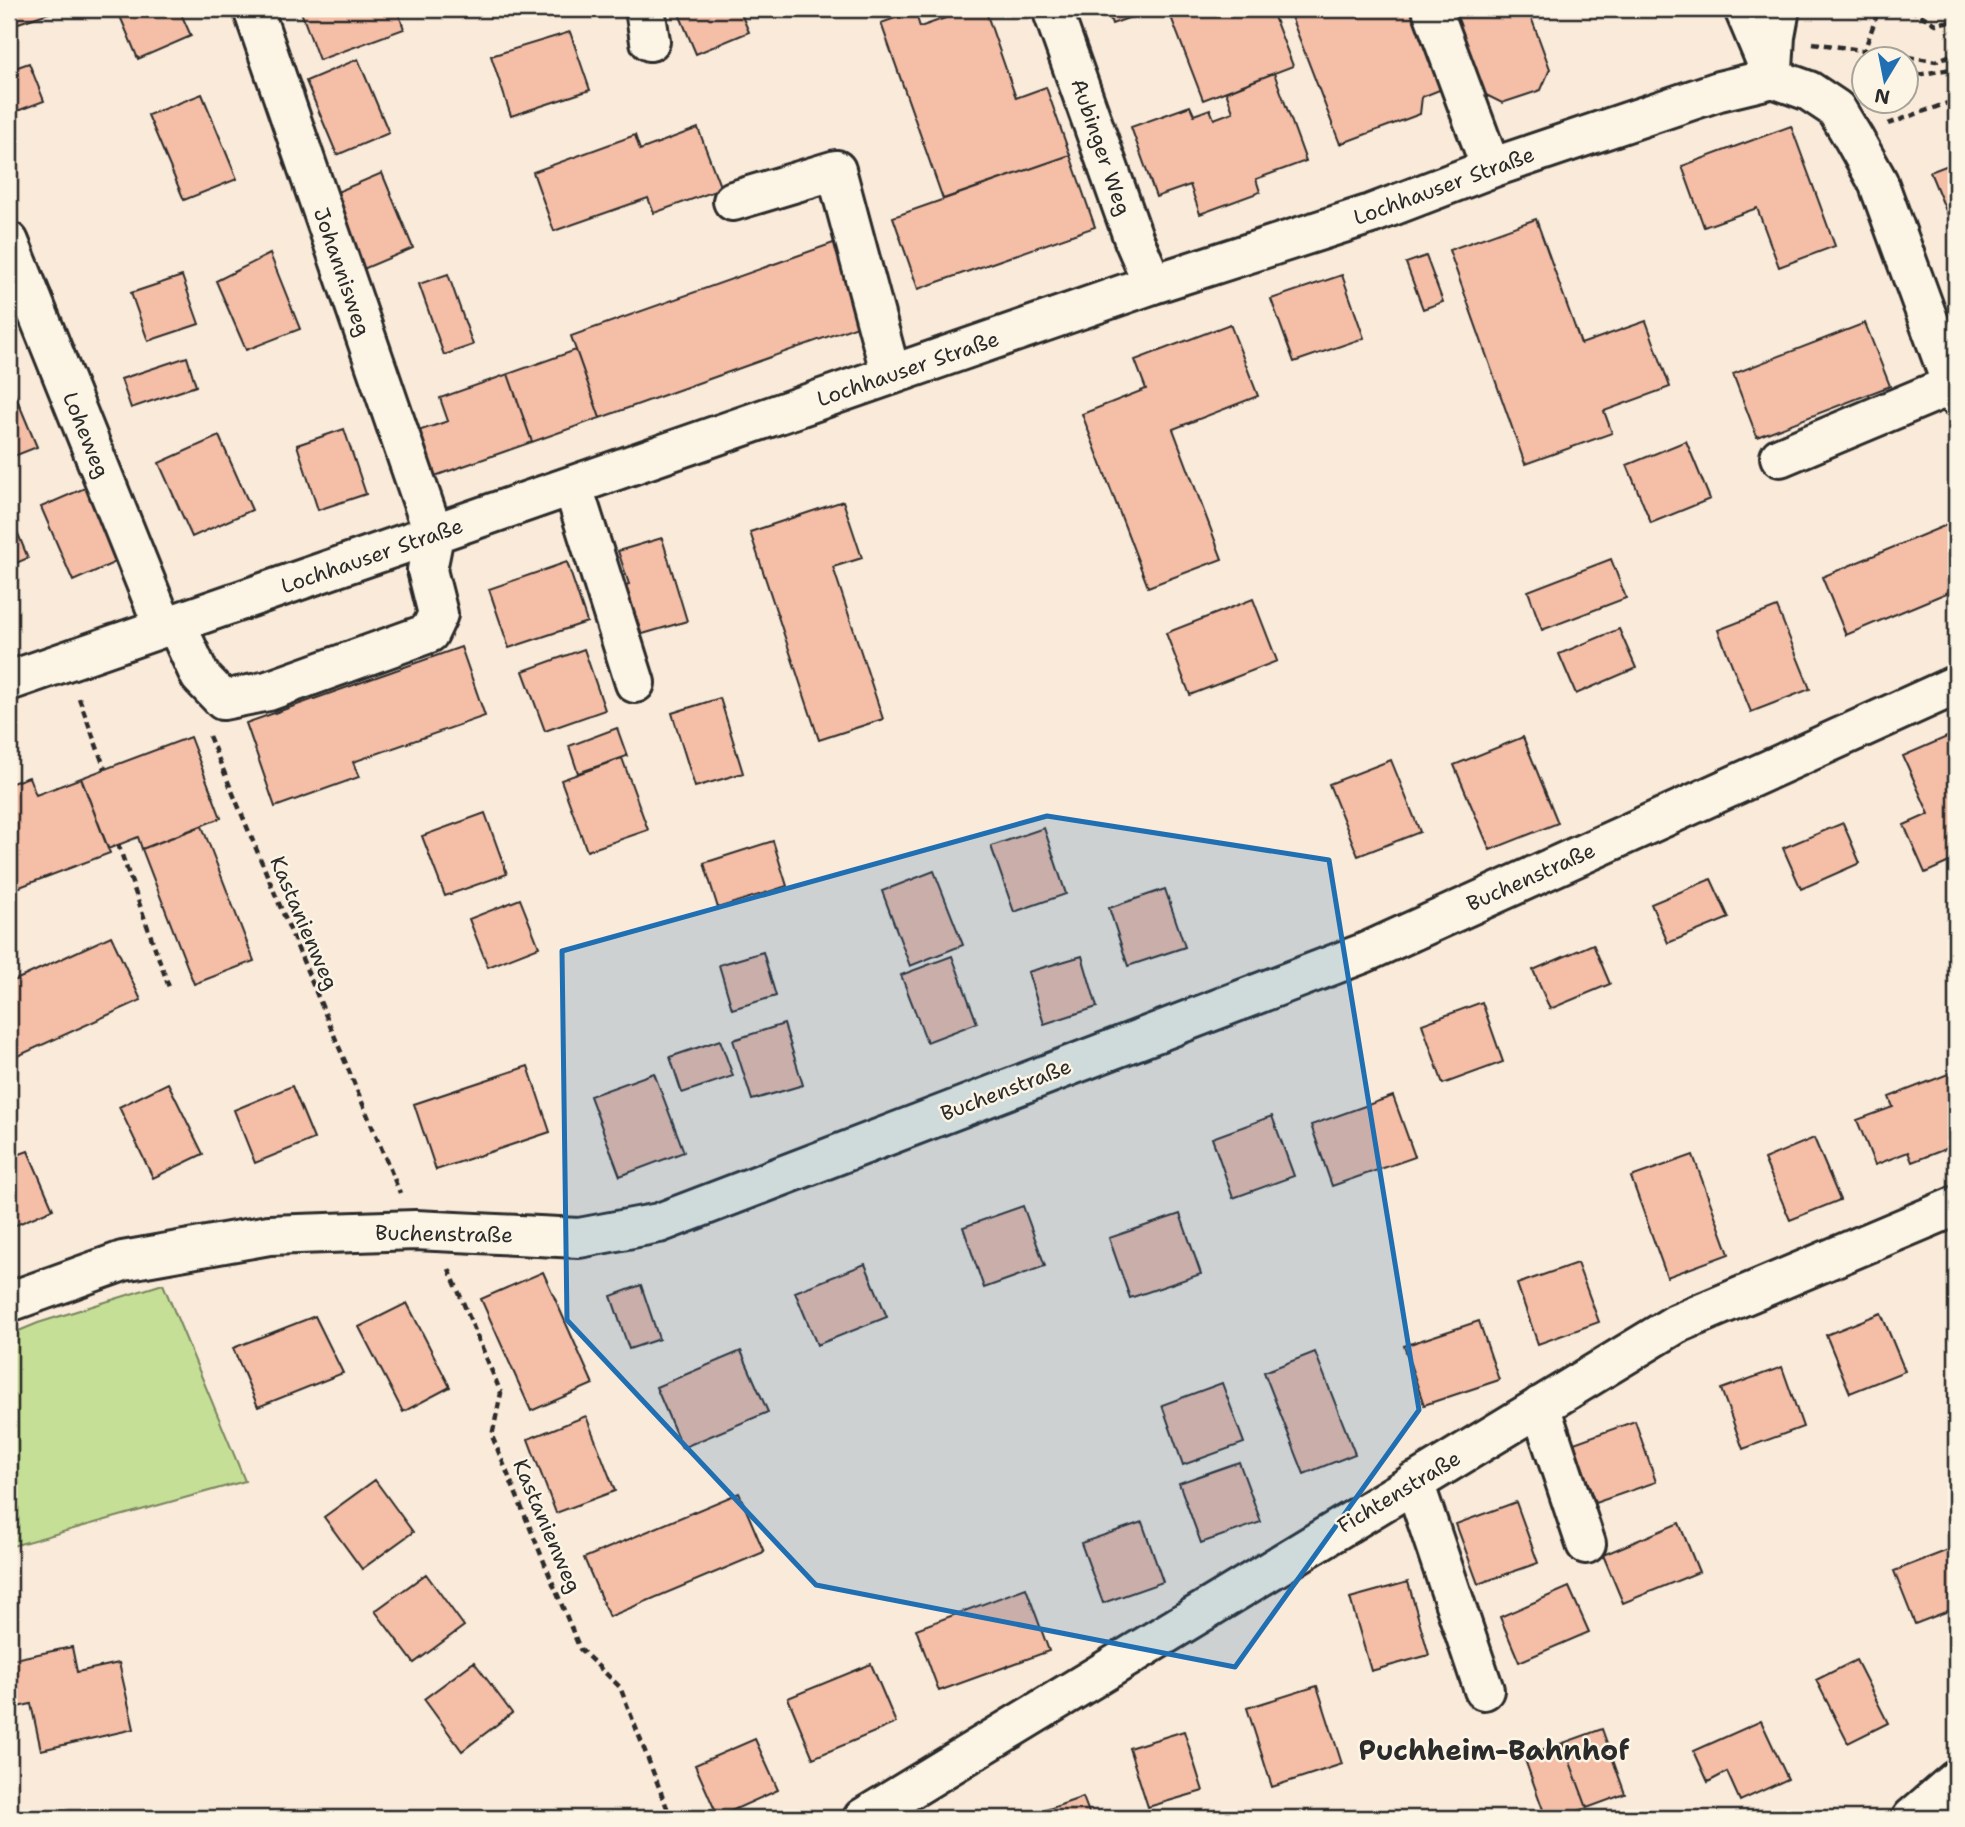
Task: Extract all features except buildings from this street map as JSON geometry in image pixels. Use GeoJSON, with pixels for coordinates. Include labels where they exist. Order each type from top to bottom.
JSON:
{"type":"FeatureCollection","features":[{"type":"Feature","properties":{"kind":"street","name":"Johannisweg"},"geometry":{"type":"LineString","coordinates":[[253,9],[433,535]]}},
{"type":"Feature","properties":{"kind":"street","name":"Aubinger Weg"},"geometry":{"type":"LineString","coordinates":[[1052,9],[1134,240],[1153,284]]}},
{"type":"Feature","properties":{"kind":"street"},"geometry":{"type":"LineString","coordinates":[[1432,9],[1491,168]]}},
{"type":"Feature","properties":{"kind":"street"},"geometry":{"type":"LineString","coordinates":[[1744,9],[1773,78],[1809,91],[1836,109],[1878,182],[1954,391],[1780,457]]}},
{"type":"Feature","properties":{"kind":"street"},"geometry":{"type":"LineString","coordinates":[[1773,78],[1775,36],[1780,9]]}},
{"type":"Feature","properties":{"kind":"street","name":"Lochhauser Straße"},"geometry":{"type":"LineString","coordinates":[[9,681],[1153,284],[1371,214],[1491,168],[1720,91],[1773,78]]}},
{"type":"Feature","properties":{"kind":"street"},"geometry":{"type":"LineString","coordinates":[[733,201],[836,170],[891,375]]}},
{"type":"Feature","properties":{"kind":"street","name":"Loheweg"},"geometry":{"type":"LineString","coordinates":[[9,242],[170,626],[200,676],[222,700],[268,691],[429,633],[438,614],[427,569],[433,535]]}},
{"type":"Feature","properties":{"kind":"street"},"geometry":{"type":"LineString","coordinates":[[573,486],[635,683]]}},
{"type":"Feature","properties":{"kind":"street","name":"Buchenstraße"},"geometry":{"type":"LineString","coordinates":[[9,1302],[123,1261],[269,1235],[425,1231],[579,1238],[659,1223],[1364,953],[1956,685]]}},
{"type":"Feature","properties":{"kind":"street","name":"Fichtenstraße"},"geometry":{"type":"LineString","coordinates":[[863,1818],[1676,1324],[1956,1206]]}},
{"type":"Feature","properties":{"kind":"street"},"geometry":{"type":"LineString","coordinates":[[1540,1406],[1586,1544]]}},
{"type":"Feature","properties":{"kind":"street"},"geometry":{"type":"LineString","coordinates":[[1414,1482],[1484,1690]]}},
{"type":"Feature","properties":{"kind":"street"},"geometry":{"type":"LineString","coordinates":[[1912,1818],[1956,1780]]}},
{"type":"Feature","properties":{"kind":"path"},"geometry":{"type":"LineString","coordinates":[[1867,46],[1879,9]]}},
{"type":"Feature","properties":{"kind":"path"},"geometry":{"type":"LineString","coordinates":[[1910,9],[1936,24],[1956,20]]}},
{"type":"Feature","properties":{"kind":"path"},"geometry":{"type":"LineString","coordinates":[[1800,41],[1850,49]]}},
{"type":"Feature","properties":{"kind":"path"},"geometry":{"type":"LineString","coordinates":[[1920,59],[1936,61],[1956,53]]}},
{"type":"Feature","properties":{"kind":"path"},"geometry":{"type":"LineString","coordinates":[[1920,74],[1956,68]]}},
{"type":"Feature","properties":{"kind":"path"},"geometry":{"type":"LineString","coordinates":[[1886,125],[1956,100]]}},
{"type":"Feature","properties":{"kind":"path"},"geometry":{"type":"LineString","coordinates":[[79,696],[105,769]]}},
{"type":"Feature","properties":{"kind":"path","name":"Kastanienweg"},"geometry":{"type":"LineString","coordinates":[[206,730],[425,1231],[501,1393],[492,1436],[580,1649],[621,1687],[671,1818]]}},
{"type":"Feature","properties":{"kind":"path"},"geometry":{"type":"LineString","coordinates":[[118,844],[169,987]]}},
{"type":"Feature","properties":{"kind":"highlighted area"},"geometry":{"type":"Polygon","coordinates":[[[1047,816],[1329,860],[1419,1410],[1235,1667],[816,1585],[567,1320],[562,951],[1047,816]]]}},
{"type":"Feature","properties":{"kind":"green space"},"geometry":{"type":"Polygon","coordinates":[[[163,1284],[245,1481],[9,1547],[9,1335],[38,1323],[163,1284]]]}},
{"type":"Feature","properties":{"kind":"district","name":"Puchheim-Bahnhof"},"geometry":{"type":"Point","coordinates":[1494,1750]}}]}
